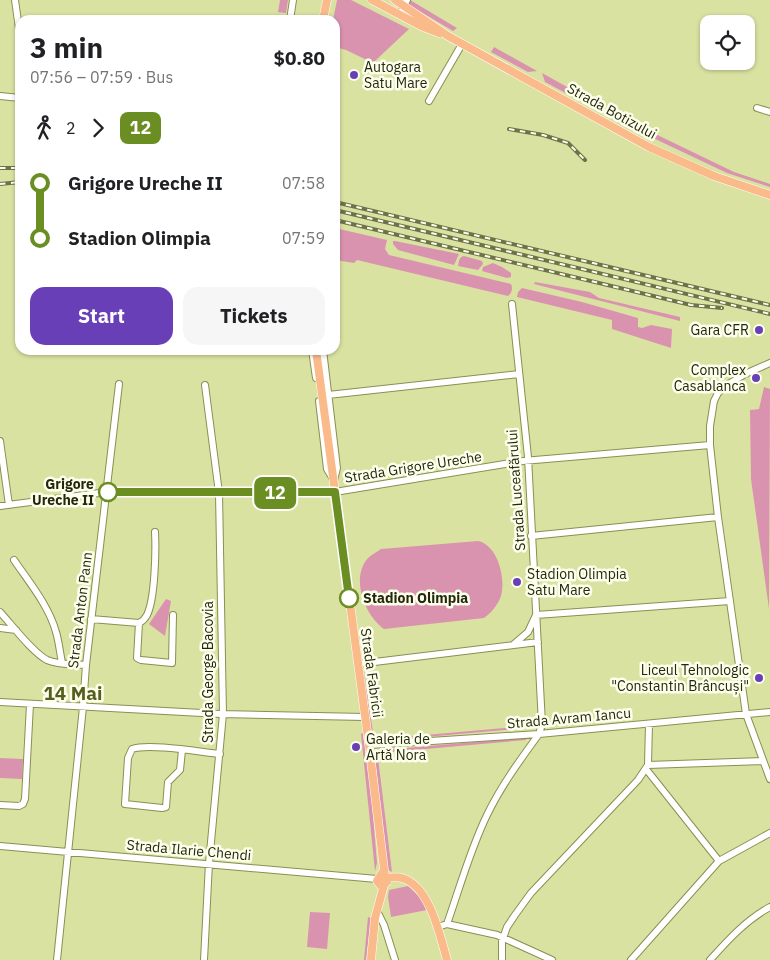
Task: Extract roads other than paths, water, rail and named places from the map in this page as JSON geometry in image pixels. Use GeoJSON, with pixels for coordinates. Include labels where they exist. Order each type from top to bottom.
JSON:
{"type":"FeatureCollection","features":[{"type":"Feature","properties":{"kind":"main road"},"geometry":{"type":"LineString","coordinates":[[324,15],[327,0]]}},
{"type":"Feature","properties":{"kind":"main road","name":"Strada Botizului"},"geometry":{"type":"LineString","coordinates":[[372,0],[421,26],[448,36]]}},
{"type":"Feature","properties":{"kind":"main road","name":"Strada Botizului"},"geometry":{"type":"LineString","coordinates":[[395,0],[406,4],[448,36],[649,147],[714,176],[770,195]]}},
{"type":"Feature","properties":{"kind":"main road","name":"Strada Fabricii"},"geometry":{"type":"LineString","coordinates":[[317,355],[370,746],[383,879],[371,960]]}},
{"type":"Feature","properties":{"kind":"main road"},"geometry":{"type":"LineString","coordinates":[[383,879],[406,880],[413,884],[424,897],[438,927],[447,960]]}},
{"type":"Feature","properties":{"kind":"street"},"geometry":{"type":"LineString","coordinates":[[15,0],[17,15]]}},
{"type":"Feature","properties":{"kind":"street"},"geometry":{"type":"LineString","coordinates":[[291,15],[293,0]]}},
{"type":"Feature","properties":{"kind":"street"},"geometry":{"type":"LineString","coordinates":[[400,15],[406,4]]}},
{"type":"Feature","properties":{"kind":"street"},"geometry":{"type":"LineString","coordinates":[[429,101],[462,44]]}},
{"type":"Feature","properties":{"kind":"street"},"geometry":{"type":"LineString","coordinates":[[0,96],[15,98]]}},
{"type":"Feature","properties":{"kind":"street"},"geometry":{"type":"LineString","coordinates":[[757,108],[770,112]]}},
{"type":"Feature","properties":{"kind":"street","name":"Strada Luceafărului"},"geometry":{"type":"LineString","coordinates":[[512,304],[528,461],[542,724],[539,734]]}},
{"type":"Feature","properties":{"kind":"street","name":"Strada Fabricii"},"geometry":{"type":"LineString","coordinates":[[313,355],[327,469],[334,480]]}},
{"type":"Feature","properties":{"kind":"street","name":"Strada Fabricii"},"geometry":{"type":"LineString","coordinates":[[324,355],[337,468],[334,480]]}},
{"type":"Feature","properties":{"kind":"street"},"geometry":{"type":"LineString","coordinates":[[770,363],[745,374],[718,393],[712,411],[710,445],[718,517],[746,714],[770,779]]}},
{"type":"Feature","properties":{"kind":"street"},"geometry":{"type":"LineString","coordinates":[[328,395],[518,374]]}},
{"type":"Feature","properties":{"kind":"street","name":"Strada Anton Pann"},"geometry":{"type":"LineString","coordinates":[[57,960],[86,665],[108,492],[119,384]]}},
{"type":"Feature","properties":{"kind":"street","name":"Strada George Bacovia"},"geometry":{"type":"LineString","coordinates":[[204,960],[209,863],[223,714],[218,493],[205,385]]}},
{"type":"Feature","properties":{"kind":"street"},"geometry":{"type":"LineString","coordinates":[[0,442],[9,505]]}},
{"type":"Feature","properties":{"kind":"street","name":"Strada Grigore Ureche"},"geometry":{"type":"LineString","coordinates":[[0,506],[108,492],[335,492],[528,461],[710,445]]}},
{"type":"Feature","properties":{"kind":"street"},"geometry":{"type":"LineString","coordinates":[[532,536],[718,517]]}},
{"type":"Feature","properties":{"kind":"street"},"geometry":{"type":"LineString","coordinates":[[91,619],[139,623],[146,618],[150,605],[155,532]]}},
{"type":"Feature","properties":{"kind":"street"},"geometry":{"type":"LineString","coordinates":[[14,560],[50,617],[56,631],[62,663]]}},
{"type":"Feature","properties":{"kind":"street"},"geometry":{"type":"LineString","coordinates":[[514,644],[528,632],[536,615],[730,601]]}},
{"type":"Feature","properties":{"kind":"street"},"geometry":{"type":"LineString","coordinates":[[0,612],[40,655],[48,660],[86,665]]}},
{"type":"Feature","properties":{"kind":"street"},"geometry":{"type":"LineString","coordinates":[[139,623],[136,658],[172,663],[173,616]]}},
{"type":"Feature","properties":{"kind":"street"},"geometry":{"type":"LineString","coordinates":[[0,628],[16,630]]}},
{"type":"Feature","properties":{"kind":"street"},"geometry":{"type":"LineString","coordinates":[[358,664],[538,642]]}},
{"type":"Feature","properties":{"kind":"street"},"geometry":{"type":"LineString","coordinates":[[0,702],[223,714],[365,717]]}},
{"type":"Feature","properties":{"kind":"street"},"geometry":{"type":"LineString","coordinates":[[0,806],[19,806],[23,804],[25,799],[30,704]]}},
{"type":"Feature","properties":{"kind":"street","name":"Strada Avram Iancu"},"geometry":{"type":"LineString","coordinates":[[370,746],[539,734],[770,712]]}},
{"type":"Feature","properties":{"kind":"street"},"geometry":{"type":"LineString","coordinates":[[502,960],[501,945],[503,937],[514,915],[531,894],[638,780],[647,767],[650,724]]}},
{"type":"Feature","properties":{"kind":"street"},"geometry":{"type":"LineString","coordinates":[[447,924],[486,816],[503,786],[539,734]]}},
{"type":"Feature","properties":{"kind":"street"},"geometry":{"type":"LineString","coordinates":[[182,750],[179,773],[170,778],[168,782],[166,807],[125,804],[128,758],[132,749],[141,747],[182,750],[220,754]]}},
{"type":"Feature","properties":{"kind":"street"},"geometry":{"type":"LineString","coordinates":[[647,767],[763,760]]}},
{"type":"Feature","properties":{"kind":"street"},"geometry":{"type":"LineString","coordinates":[[647,767],[719,861]]}},
{"type":"Feature","properties":{"kind":"street"},"geometry":{"type":"LineString","coordinates":[[631,960],[719,861],[770,833]]}},
{"type":"Feature","properties":{"kind":"street","name":"Strada Ilarie Chendi"},"geometry":{"type":"LineString","coordinates":[[0,846],[383,879]]}},
{"type":"Feature","properties":{"kind":"street"},"geometry":{"type":"LineString","coordinates":[[710,960],[737,930],[770,907]]}},
{"type":"Feature","properties":{"kind":"street"},"geometry":{"type":"LineString","coordinates":[[377,912],[384,925],[395,960]]}},
{"type":"Feature","properties":{"kind":"street"},"geometry":{"type":"LineString","coordinates":[[438,927],[447,924],[503,937],[552,960]]}},
{"type":"Feature","properties":{"kind":"railway"},"geometry":{"type":"LineString","coordinates":[[509,129],[543,135],[568,143],[585,160]]}},
{"type":"Feature","properties":{"kind":"railway"},"geometry":{"type":"LineString","coordinates":[[0,168],[15,168]]}},
{"type":"Feature","properties":{"kind":"railway"},"geometry":{"type":"LineString","coordinates":[[0,184],[15,182]]}},
{"type":"Feature","properties":{"kind":"railway"},"geometry":{"type":"LineString","coordinates":[[340,203],[770,305]]}},
{"type":"Feature","properties":{"kind":"railway"},"geometry":{"type":"LineString","coordinates":[[340,211],[770,314]]}},
{"type":"Feature","properties":{"kind":"railway"},"geometry":{"type":"LineString","coordinates":[[340,221],[691,305],[722,308]]}},
{"type":"Feature","properties":{"kind":"place","name":"Autogara Satu Mare"},"geometry":{"type":"Point","coordinates":[354,75]}},
{"type":"Feature","properties":{"kind":"place","name":"Gara CFR"},"geometry":{"type":"Point","coordinates":[759,330]}},
{"type":"Feature","properties":{"kind":"place","name":"Complex Casablanca"},"geometry":{"type":"Point","coordinates":[756,378]}},
{"type":"Feature","properties":{"kind":"place","name":"Grigore Ureche II"},"geometry":{"type":"Point","coordinates":[108,492]}},
{"type":"Feature","properties":{"kind":"place","name":"Stadion Olimpia Satu Mare"},"geometry":{"type":"Point","coordinates":[517,582]}},
{"type":"Feature","properties":{"kind":"place","name":"Stadion Olimpia"},"geometry":{"type":"Point","coordinates":[349,598]}},
{"type":"Feature","properties":{"kind":"place","name":"Liceul Tehnologic \"Constantin Brâncuși\""},"geometry":{"type":"Point","coordinates":[759,678]}},
{"type":"Feature","properties":{"kind":"place","name":"Galeria de Artă Nora"},"geometry":{"type":"Point","coordinates":[356,747]}},
{"type":"Feature","properties":{"kind":"district","name":"14 Mai"},"geometry":{"type":"Point","coordinates":[73,693]}}]}
